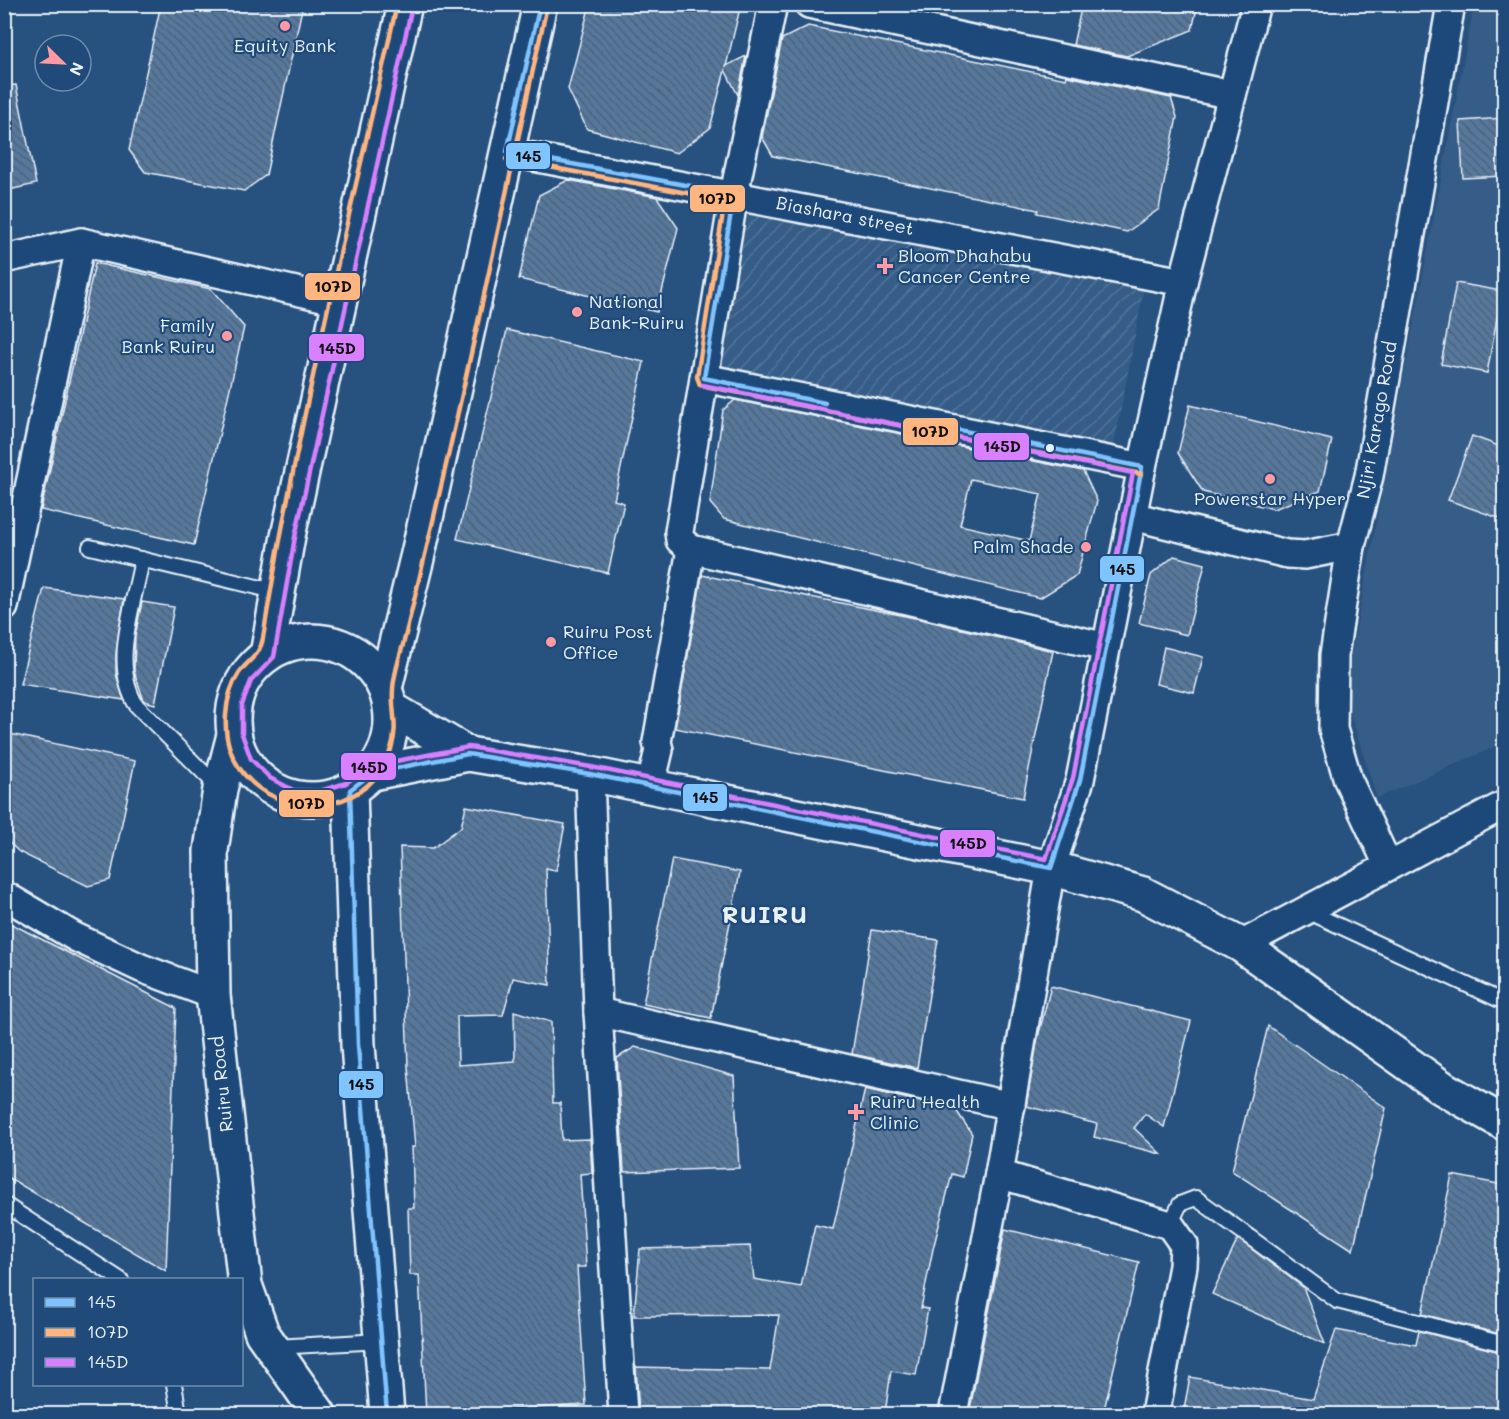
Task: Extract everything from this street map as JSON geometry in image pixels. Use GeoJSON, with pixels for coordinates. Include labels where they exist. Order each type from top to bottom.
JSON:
{"type":"FeatureCollection","features":[{"type":"Feature","properties":{"kind":"main road"},"geometry":{"type":"LineString","coordinates":[[267,655],[278,592],[405,4]]}},
{"type":"Feature","properties":{"kind":"main road"},"geometry":{"type":"LineString","coordinates":[[387,1414],[358,1045],[361,782],[389,743],[388,698],[540,4]]}},
{"type":"Feature","properties":{"kind":"main road"},"geometry":{"type":"LineString","coordinates":[[468,754],[388,698],[373,668],[355,652],[334,643],[310,640],[288,644],[267,655],[245,677],[234,704],[234,735],[245,763],[265,784],[291,797],[321,799],[361,782],[468,754],[590,774],[1051,868],[1143,894],[1241,945],[1444,1089],[1504,1123]]}},
{"type":"Feature","properties":{"kind":"main road","name":"Ruiru Road"},"geometry":{"type":"LineString","coordinates":[[234,735],[220,789],[211,851],[213,995],[244,1285],[257,1328],[320,1414]]}},
{"type":"Feature","properties":{"kind":"street"},"geometry":{"type":"LineString","coordinates":[[773,4],[734,194],[679,532],[680,540],[691,549],[1106,647]]}},
{"type":"Feature","properties":{"kind":"street"},"geometry":{"type":"LineString","coordinates":[[809,4],[1232,95]]}},
{"type":"Feature","properties":{"kind":"street"},"geometry":{"type":"LineString","coordinates":[[953,1414],[999,1174],[1051,868],[1080,780],[1142,467],[1184,282],[1256,4]]}},
{"type":"Feature","properties":{"kind":"street","name":"Njiri Karago Road"},"geometry":{"type":"LineString","coordinates":[[1388,864],[1348,780],[1333,729],[1334,655],[1351,546],[1369,476],[1451,4]]}},
{"type":"Feature","properties":{"kind":"street","name":"Biashara street"},"geometry":{"type":"LineString","coordinates":[[507,152],[1184,282]]}},
{"type":"Feature","properties":{"kind":"street"},"geometry":{"type":"LineString","coordinates":[[4,607],[81,242]]}},
{"type":"Feature","properties":{"kind":"street"},"geometry":{"type":"LineString","coordinates":[[4,259],[81,242],[340,301]]}},
{"type":"Feature","properties":{"kind":"street"},"geometry":{"type":"LineString","coordinates":[[704,378],[1142,467]]}},
{"type":"Feature","properties":{"kind":"street"},"geometry":{"type":"LineString","coordinates":[[1132,516],[1287,554],[1305,555],[1351,546]]}},
{"type":"Feature","properties":{"kind":"street"},"geometry":{"type":"LineString","coordinates":[[650,788],[659,750],[657,742],[691,549]]}},
{"type":"Feature","properties":{"kind":"street"},"geometry":{"type":"LineString","coordinates":[[590,774],[598,1012],[623,1414]]}},
{"type":"Feature","properties":{"kind":"street"},"geometry":{"type":"LineString","coordinates":[[1241,945],[1307,911],[1388,864],[1504,805]]}},
{"type":"Feature","properties":{"kind":"street"},"geometry":{"type":"LineString","coordinates":[[4,895],[75,937],[141,968],[213,995]]}},
{"type":"Feature","properties":{"kind":"street"},"geometry":{"type":"LineString","coordinates":[[598,1012],[1011,1106]]}},
{"type":"Feature","properties":{"kind":"street"},"geometry":{"type":"LineString","coordinates":[[999,1174],[1170,1225],[1184,1245],[1183,1266],[1155,1414]]}},
{"type":"Feature","properties":{"kind":"lane"},"geometry":{"type":"LineString","coordinates":[[90,547],[278,592]]}},
{"type":"Feature","properties":{"kind":"lane"},"geometry":{"type":"LineString","coordinates":[[142,559],[123,663],[128,692],[136,706],[220,789]]}},
{"type":"Feature","properties":{"kind":"lane"},"geometry":{"type":"LineString","coordinates":[[1307,911],[1504,1002]]}},
{"type":"Feature","properties":{"kind":"lane"},"geometry":{"type":"LineString","coordinates":[[1170,1225],[1180,1204],[1196,1198],[1337,1301],[1504,1344]]}},
{"type":"Feature","properties":{"kind":"lane"},"geometry":{"type":"LineString","coordinates":[[4,1204],[118,1278]]}},
{"type":"Feature","properties":{"kind":"lane"},"geometry":{"type":"LineString","coordinates":[[257,1328],[381,1341]]}},
{"type":"Feature","properties":{"kind":"lane"},"geometry":{"type":"LineString","coordinates":[[174,1386],[179,1414]]}},
{"type":"Feature","properties":{"kind":"shaded area"},"geometry":{"type":"Polygon","coordinates":[[[1474,5],[1504,5],[1504,743],[1377,798],[1344,693],[1474,5]]]}},
{"type":"Feature","properties":{"kind":"shaded area"},"geometry":{"type":"Polygon","coordinates":[[[746,206],[1145,283],[1113,451],[713,374],[746,206]]]}},
{"type":"Feature","properties":{"kind":"building"},"geometry":{"type":"Polygon","coordinates":[[[161,4],[303,4],[266,175],[244,191],[145,172],[129,150],[161,4]]]}},
{"type":"Feature","properties":{"kind":"building"},"geometry":{"type":"Polygon","coordinates":[[[590,4],[741,4],[726,66],[746,56],[738,95],[725,70],[710,128],[677,153],[587,129],[568,89],[590,4]]]}},
{"type":"Feature","properties":{"kind":"building"},"geometry":{"type":"Polygon","coordinates":[[[1082,4],[1198,4],[1192,30],[1127,56],[1073,45],[1082,4]]]}},
{"type":"Feature","properties":{"kind":"building"},"geometry":{"type":"Polygon","coordinates":[[[808,26],[1171,98],[1177,117],[1159,209],[1127,232],[1037,213],[1038,210],[773,156],[762,137],[782,39],[808,26]]]}},
{"type":"Feature","properties":{"kind":"building"},"geometry":{"type":"Polygon","coordinates":[[[16,85],[36,184],[4,191],[4,86],[16,85]]]}},
{"type":"Feature","properties":{"kind":"building"},"geometry":{"type":"Polygon","coordinates":[[[1504,118],[1504,176],[1463,178],[1460,121],[1504,118]]]}},
{"type":"Feature","properties":{"kind":"building"},"geometry":{"type":"Polygon","coordinates":[[[568,180],[657,197],[678,228],[657,312],[519,279],[539,195],[568,180]]]}},
{"type":"Feature","properties":{"kind":"building"},"geometry":{"type":"Polygon","coordinates":[[[95,263],[211,289],[244,327],[194,545],[41,510],[95,263]]]}},
{"type":"Feature","properties":{"kind":"building"},"geometry":{"type":"Polygon","coordinates":[[[1456,283],[1502,291],[1487,373],[1441,364],[1456,283]]]}},
{"type":"Feature","properties":{"kind":"building"},"geometry":{"type":"Polygon","coordinates":[[[507,330],[644,362],[614,500],[624,503],[608,573],[457,539],[507,330]]]}},
{"type":"Feature","properties":{"kind":"building"},"geometry":{"type":"Polygon","coordinates":[[[735,400],[1083,471],[1097,501],[1077,575],[1040,598],[724,519],[710,503],[723,410],[735,400]],[[971,479],[960,525],[1029,541],[1041,494],[971,479]]]}},
{"type":"Feature","properties":{"kind":"building"},"geometry":{"type":"Polygon","coordinates":[[[1190,405],[1332,440],[1320,491],[1274,509],[1203,492],[1178,453],[1190,405]]]}},
{"type":"Feature","properties":{"kind":"building"},"geometry":{"type":"Polygon","coordinates":[[[1472,436],[1504,448],[1504,520],[1448,500],[1472,436]]]}},
{"type":"Feature","properties":{"kind":"building"},"geometry":{"type":"Polygon","coordinates":[[[1174,556],[1205,564],[1187,635],[1139,623],[1151,575],[1174,556]]]}},
{"type":"Feature","properties":{"kind":"building"},"geometry":{"type":"Polygon","coordinates":[[[702,575],[920,619],[1053,651],[1023,798],[675,728],[702,575]]]}},
{"type":"Feature","properties":{"kind":"building"},"geometry":{"type":"Polygon","coordinates":[[[44,588],[124,599],[116,654],[116,674],[124,700],[20,684],[44,588]]]}},
{"type":"Feature","properties":{"kind":"building"},"geometry":{"type":"Polygon","coordinates":[[[142,602],[174,607],[155,704],[144,701],[134,671],[135,636],[142,602]]]}},
{"type":"Feature","properties":{"kind":"building"},"geometry":{"type":"Polygon","coordinates":[[[1164,647],[1203,657],[1194,693],[1156,684],[1164,647]]]}},
{"type":"Feature","properties":{"kind":"building"},"geometry":{"type":"Polygon","coordinates":[[[10,734],[135,761],[110,880],[88,886],[19,852],[4,838],[4,761],[10,734]]]}},
{"type":"Feature","properties":{"kind":"building"},"geometry":{"type":"Polygon","coordinates":[[[466,806],[565,824],[556,871],[546,869],[550,985],[513,978],[503,1015],[457,1016],[458,1065],[515,1061],[514,1011],[551,1022],[553,1103],[560,1103],[562,1140],[590,1139],[592,1173],[580,1174],[586,1267],[577,1267],[586,1405],[426,1414],[419,1275],[410,1275],[408,1208],[414,1208],[412,1147],[415,1147],[408,1067],[400,847],[433,848],[461,827],[466,806]]]}},
{"type":"Feature","properties":{"kind":"building"},"geometry":{"type":"Polygon","coordinates":[[[672,859],[740,872],[711,1018],[643,1004],[672,859]]]}},
{"type":"Feature","properties":{"kind":"building"},"geometry":{"type":"Polygon","coordinates":[[[4,920],[176,1008],[166,1271],[4,1175],[4,920]]]}},
{"type":"Feature","properties":{"kind":"building"},"geometry":{"type":"Polygon","coordinates":[[[872,930],[938,940],[917,1068],[852,1054],[872,930]]]}},
{"type":"Feature","properties":{"kind":"building"},"geometry":{"type":"Polygon","coordinates":[[[1051,986],[1191,1021],[1164,1127],[1145,1114],[1134,1128],[1161,1154],[1094,1137],[1097,1124],[1026,1106],[1038,1037],[1051,986]]]}},
{"type":"Feature","properties":{"kind":"building"},"geometry":{"type":"Polygon","coordinates":[[[1268,1026],[1386,1108],[1353,1250],[1232,1171],[1268,1026]]]}},
{"type":"Feature","properties":{"kind":"building"},"geometry":{"type":"Polygon","coordinates":[[[635,1047],[734,1076],[739,1168],[624,1172],[617,1058],[635,1047]]]}},
{"type":"Feature","properties":{"kind":"building"},"geometry":{"type":"Polygon","coordinates":[[[865,1089],[956,1110],[972,1134],[963,1177],[952,1174],[933,1249],[921,1308],[928,1309],[916,1375],[891,1371],[885,1414],[639,1414],[636,1367],[770,1370],[779,1315],[634,1316],[640,1249],[750,1246],[754,1279],[801,1287],[815,1225],[833,1229],[865,1089]]]}},
{"type":"Feature","properties":{"kind":"building"},"geometry":{"type":"Polygon","coordinates":[[[1452,1175],[1504,1185],[1504,1335],[1422,1314],[1452,1175]]]}},
{"type":"Feature","properties":{"kind":"building"},"geometry":{"type":"Polygon","coordinates":[[[1005,1229],[1139,1262],[1103,1414],[969,1414],[1005,1229]]]}},
{"type":"Feature","properties":{"kind":"building"},"geometry":{"type":"Polygon","coordinates":[[[1238,1239],[1303,1287],[1325,1344],[1212,1294],[1238,1239]]]}},
{"type":"Feature","properties":{"kind":"building"},"geometry":{"type":"Polygon","coordinates":[[[1336,1330],[1416,1345],[1419,1331],[1504,1353],[1504,1414],[1183,1414],[1190,1377],[1313,1399],[1336,1330]]]}},
{"type":"Feature","properties":{"kind":"transit line","name":"107D"},"geometry":{"type":"LineString","coordinates":[[397,4],[308,399],[263,638],[256,654],[236,678],[230,693],[226,715],[230,749],[245,775],[267,793],[295,803],[324,804],[352,796],[375,778],[391,749],[395,725],[393,697],[395,674],[444,474],[547,6]]}},
{"type":"Feature","properties":{"kind":"transit line","name":"145"},"geometry":{"type":"LineString","coordinates":[[540,4],[507,152],[734,194],[704,378],[825,403]]}},
{"type":"Feature","properties":{"kind":"transit line","name":"145D"},"geometry":{"type":"LineString","coordinates":[[412,6],[295,537],[274,657],[251,681],[242,705],[242,734],[251,759],[270,778],[293,790],[320,791],[346,783],[370,766],[469,747],[591,767],[1046,859],[1073,778],[1133,473],[703,385]]}},
{"type":"Feature","properties":{"kind":"transit line","name":"107D"},"geometry":{"type":"LineString","coordinates":[[506,159],[725,200],[697,377],[700,385],[1141,474]]}},
{"type":"Feature","properties":{"kind":"transit line","name":"145"},"geometry":{"type":"LineString","coordinates":[[387,1414],[358,1045],[350,790],[372,773],[468,754],[590,774],[1051,868],[1080,780],[1142,467],[920,422]]}},
{"type":"Feature","properties":{"kind":"place","name":"Equity Bank"},"geometry":{"type":"Point","coordinates":[285,26]}},
{"type":"Feature","properties":{"kind":"place","name":"Bloom Dhahabu Cancer Centre"},"geometry":{"type":"Point","coordinates":[885,266]}},
{"type":"Feature","properties":{"kind":"place","name":"National Bank-Ruiru"},"geometry":{"type":"Point","coordinates":[577,312]}},
{"type":"Feature","properties":{"kind":"place","name":"Family Bank Ruiru"},"geometry":{"type":"Point","coordinates":[227,336]}},
{"type":"Feature","properties":{"kind":"place","name":"Powerstar Hyper"},"geometry":{"type":"Point","coordinates":[1270,479]}},
{"type":"Feature","properties":{"kind":"place","name":"Palm Shade"},"geometry":{"type":"Point","coordinates":[1086,547]}},
{"type":"Feature","properties":{"kind":"place","name":"Ruiru Post Office"},"geometry":{"type":"Point","coordinates":[551,642]}},
{"type":"Feature","properties":{"kind":"place","name":"Ruiru Health Clinic"},"geometry":{"type":"Point","coordinates":[856,1112]}},
{"type":"Feature","properties":{"kind":"district","name":"RUIRU"},"geometry":{"type":"Point","coordinates":[765,915]}}]}
